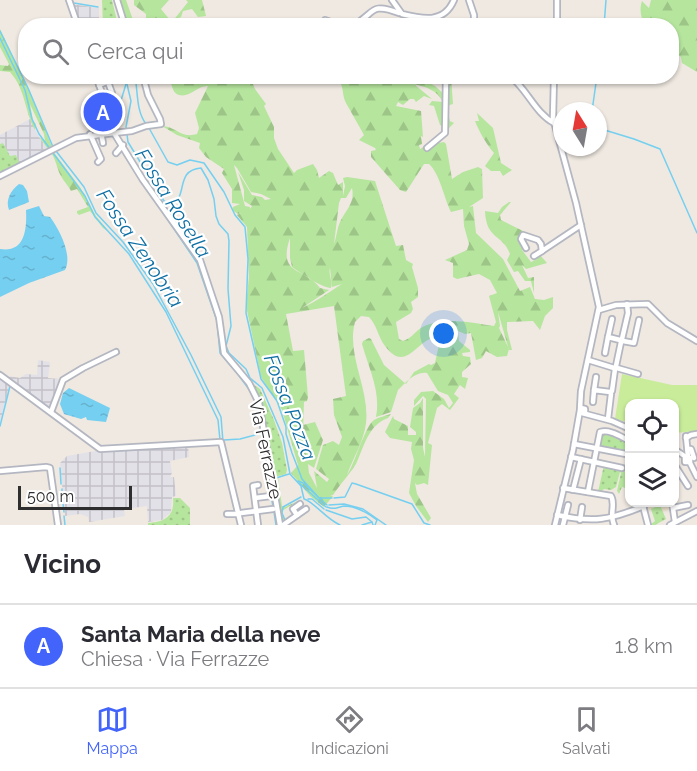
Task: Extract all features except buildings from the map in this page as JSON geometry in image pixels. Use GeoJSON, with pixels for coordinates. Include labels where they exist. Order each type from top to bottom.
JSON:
{"type":"FeatureCollection","features":[{"type":"Feature","properties":{"kind":"street"},"geometry":{"type":"LineString","coordinates":[[69,0],[75,18]]}},
{"type":"Feature","properties":{"kind":"street"},"geometry":{"type":"LineString","coordinates":[[117,0],[123,18]]}},
{"type":"Feature","properties":{"kind":"street"},"geometry":{"type":"LineString","coordinates":[[392,0],[402,14]]}},
{"type":"Feature","properties":{"kind":"street"},"geometry":{"type":"LineString","coordinates":[[432,18],[437,17],[449,8],[454,0]]}},
{"type":"Feature","properties":{"kind":"street"},"geometry":{"type":"LineString","coordinates":[[469,0],[474,18]]}},
{"type":"Feature","properties":{"kind":"street"},"geometry":{"type":"LineString","coordinates":[[557,0],[557,18]]}},
{"type":"Feature","properties":{"kind":"street"},"geometry":{"type":"LineString","coordinates":[[364,18],[379,8],[421,18]]}},
{"type":"Feature","properties":{"kind":"street"},"geometry":{"type":"LineString","coordinates":[[102,84],[99,85],[108,110],[104,121],[109,132]]}},
{"type":"Feature","properties":{"kind":"street"},"geometry":{"type":"LineString","coordinates":[[109,84],[112,93]]}},
{"type":"Feature","properties":{"kind":"street"},"geometry":{"type":"LineString","coordinates":[[0,176],[75,138],[90,134],[126,131],[147,125],[159,125],[161,121],[145,84]]}},
{"type":"Feature","properties":{"kind":"street"},"geometry":{"type":"LineString","coordinates":[[427,148],[445,133],[446,84]]}},
{"type":"Feature","properties":{"kind":"street"},"geometry":{"type":"LineString","coordinates":[[519,84],[544,115],[553,122]]}},
{"type":"Feature","properties":{"kind":"street"},"geometry":{"type":"LineString","coordinates":[[554,102],[555,84]]}},
{"type":"Feature","properties":{"kind":"street"},"geometry":{"type":"LineString","coordinates":[[103,143],[109,132]]}},
{"type":"Feature","properties":{"kind":"street","name":"Via Ferrazze"},"geometry":{"type":"LineString","coordinates":[[109,132],[200,260],[218,313],[223,351],[256,395],[268,447],[281,525]]}},
{"type":"Feature","properties":{"kind":"street"},"geometry":{"type":"LineString","coordinates":[[90,134],[101,159],[98,162]]}},
{"type":"Feature","properties":{"kind":"street"},"geometry":{"type":"LineString","coordinates":[[555,525],[583,412],[580,400],[598,312],[581,225],[564,156]]}},
{"type":"Feature","properties":{"kind":"street"},"geometry":{"type":"LineString","coordinates":[[565,156],[569,179]]}},
{"type":"Feature","properties":{"kind":"street"},"geometry":{"type":"LineString","coordinates":[[534,256],[581,225]]}},
{"type":"Feature","properties":{"kind":"street"},"geometry":{"type":"LineString","coordinates":[[526,248],[521,239],[523,235],[538,240],[542,250]]}},
{"type":"Feature","properties":{"kind":"street"},"geometry":{"type":"LineString","coordinates":[[608,419],[611,392],[628,313],[627,304]]}},
{"type":"Feature","properties":{"kind":"street"},"geometry":{"type":"LineString","coordinates":[[598,312],[616,305],[648,304],[664,320],[697,341]]}},
{"type":"Feature","properties":{"kind":"street"},"geometry":{"type":"LineString","coordinates":[[605,353],[612,319]]}},
{"type":"Feature","properties":{"kind":"street"},"geometry":{"type":"LineString","coordinates":[[608,337],[634,343],[639,320]]}},
{"type":"Feature","properties":{"kind":"street"},"geometry":{"type":"LineString","coordinates":[[51,412],[63,380],[116,352]]}},
{"type":"Feature","properties":{"kind":"street"},"geometry":{"type":"LineString","coordinates":[[588,360],[638,374]]}},
{"type":"Feature","properties":{"kind":"street"},"geometry":{"type":"LineString","coordinates":[[0,375],[100,449],[221,442],[240,513],[241,525]]}},
{"type":"Feature","properties":{"kind":"street"},"geometry":{"type":"LineString","coordinates":[[593,402],[596,377]]}},
{"type":"Feature","properties":{"kind":"street"},"geometry":{"type":"LineString","coordinates":[[594,390],[611,392]]}},
{"type":"Feature","properties":{"kind":"street"},"geometry":{"type":"LineString","coordinates":[[583,412],[625,427]]}},
{"type":"Feature","properties":{"kind":"street"},"geometry":{"type":"LineString","coordinates":[[588,492],[600,433],[603,430],[625,439]]}},
{"type":"Feature","properties":{"kind":"street"},"geometry":{"type":"LineString","coordinates":[[691,436],[688,449],[691,449],[690,460],[697,478]]}},
{"type":"Feature","properties":{"kind":"street"},"geometry":{"type":"LineString","coordinates":[[574,444],[625,452]]}},
{"type":"Feature","properties":{"kind":"street"},"geometry":{"type":"LineString","coordinates":[[572,457],[622,468]]}},
{"type":"Feature","properties":{"kind":"street"},"geometry":{"type":"LineString","coordinates":[[573,490],[581,459]]}},
{"type":"Feature","properties":{"kind":"street"},"geometry":{"type":"LineString","coordinates":[[0,471],[50,468],[58,525]]}},
{"type":"Feature","properties":{"kind":"street"},"geometry":{"type":"LineString","coordinates":[[679,473],[688,486]]}},
{"type":"Feature","properties":{"kind":"street"},"geometry":{"type":"LineString","coordinates":[[258,485],[253,486],[258,525]]}},
{"type":"Feature","properties":{"kind":"street"},"geometry":{"type":"LineString","coordinates":[[563,488],[612,497],[614,525]]}},
{"type":"Feature","properties":{"kind":"street"},"geometry":{"type":"LineString","coordinates":[[255,498],[271,496]]}},
{"type":"Feature","properties":{"kind":"street"},"geometry":{"type":"LineString","coordinates":[[297,515],[293,509],[300,504]]}},
{"type":"Feature","properties":{"kind":"street"},"geometry":{"type":"LineString","coordinates":[[563,525],[568,505]]}},
{"type":"Feature","properties":{"kind":"street"},"geometry":{"type":"LineString","coordinates":[[679,505],[688,505]]}},
{"type":"Feature","properties":{"kind":"street"},"geometry":{"type":"LineString","coordinates":[[580,522],[582,507]]}},
{"type":"Feature","properties":{"kind":"street"},"geometry":{"type":"LineString","coordinates":[[557,515],[580,522],[600,522],[637,507]]}},
{"type":"Feature","properties":{"kind":"street"},"geometry":{"type":"LineString","coordinates":[[640,525],[648,523],[644,507]]}},
{"type":"Feature","properties":{"kind":"street"},"geometry":{"type":"LineString","coordinates":[[672,507],[675,522]]}},
{"type":"Feature","properties":{"kind":"street"},"geometry":{"type":"LineString","coordinates":[[227,514],[273,509]]}},
{"type":"Feature","properties":{"kind":"street"},"geometry":{"type":"LineString","coordinates":[[281,525],[306,509]]}},
{"type":"Feature","properties":{"kind":"street"},"geometry":{"type":"LineString","coordinates":[[670,525],[697,511]]}},
{"type":"Feature","properties":{"kind":"shaded area"},"geometry":{"type":"Polygon","coordinates":[[[71,4],[99,8],[99,18],[76,18],[71,4]]]}},
{"type":"Feature","properties":{"kind":"shaded area"},"geometry":{"type":"Polygon","coordinates":[[[30,119],[48,149],[20,164],[10,156],[3,144],[0,144],[0,135],[30,119]]]}},
{"type":"Feature","properties":{"kind":"shaded area"},"geometry":{"type":"Polygon","coordinates":[[[38,360],[50,362],[48,378],[59,379],[49,408],[8,379],[10,376],[20,378],[26,374],[37,375],[38,360]]]}},
{"type":"Feature","properties":{"kind":"shaded area"},"geometry":{"type":"Polygon","coordinates":[[[0,377],[10,385],[0,423],[0,377]]]}},
{"type":"Feature","properties":{"kind":"shaded area"},"geometry":{"type":"Polygon","coordinates":[[[188,445],[189,457],[170,461],[172,473],[170,477],[174,477],[176,496],[172,497],[171,512],[162,520],[148,522],[147,506],[124,509],[125,516],[89,522],[88,517],[80,514],[65,516],[60,463],[67,456],[101,450],[188,445]]]}},
{"type":"Feature","properties":{"kind":"shaded area"},"geometry":{"type":"Polygon","coordinates":[[[660,507],[672,507],[672,508],[663,512],[660,507]]]}},
{"type":"Feature","properties":{"kind":"green space"},"geometry":{"type":"Polygon","coordinates":[[[102,0],[112,0],[116,18],[103,18],[102,0]]]}},
{"type":"Feature","properties":{"kind":"green space"},"geometry":{"type":"Polygon","coordinates":[[[118,0],[126,0],[132,18],[124,18],[118,0]]]}},
{"type":"Feature","properties":{"kind":"green space"},"geometry":{"type":"Polygon","coordinates":[[[134,0],[169,0],[161,9],[168,18],[146,18],[146,14],[134,5],[134,0]]]}},
{"type":"Feature","properties":{"kind":"green space"},"geometry":{"type":"Polygon","coordinates":[[[186,0],[202,0],[206,16],[198,17],[192,9],[183,11],[181,17],[175,18],[188,2],[186,0]]]}},
{"type":"Feature","properties":{"kind":"green space"},"geometry":{"type":"Polygon","coordinates":[[[651,0],[697,0],[697,72],[682,63],[679,55],[679,18],[642,18],[642,1],[649,8],[651,0]]]}},
{"type":"Feature","properties":{"kind":"green space"},"geometry":{"type":"Polygon","coordinates":[[[0,29],[18,67],[18,84],[26,84],[31,94],[52,147],[48,149],[39,137],[45,141],[30,104],[33,121],[36,124],[35,130],[31,123],[15,79],[10,72],[0,71],[0,65],[8,66],[9,64],[0,47],[0,29]]]}},
{"type":"Feature","properties":{"kind":"green space"},"geometry":{"type":"Polygon","coordinates":[[[171,84],[253,84],[266,104],[264,106],[274,127],[274,138],[278,149],[294,173],[313,164],[319,178],[329,171],[333,173],[338,185],[343,182],[343,196],[345,186],[343,178],[375,181],[396,246],[403,245],[406,260],[413,264],[418,288],[418,297],[411,302],[413,309],[411,313],[396,322],[399,339],[403,341],[424,326],[443,321],[494,326],[496,322],[489,296],[497,293],[490,280],[479,274],[457,279],[453,277],[453,263],[445,260],[467,250],[469,244],[464,226],[463,209],[451,212],[439,180],[429,164],[424,164],[406,192],[400,190],[371,157],[371,151],[376,150],[375,148],[359,140],[364,135],[346,103],[341,84],[414,84],[432,99],[424,96],[416,102],[410,99],[403,105],[398,102],[396,106],[421,111],[423,137],[421,136],[420,149],[440,137],[441,140],[438,143],[446,144],[452,179],[478,167],[482,169],[483,198],[469,207],[473,206],[476,233],[503,259],[520,291],[530,287],[535,299],[544,300],[553,297],[553,308],[545,316],[540,330],[533,321],[507,322],[512,350],[509,350],[507,356],[497,357],[486,351],[482,358],[476,360],[471,333],[465,334],[458,331],[459,341],[470,350],[470,352],[462,353],[463,356],[470,357],[471,364],[462,372],[462,377],[468,378],[465,389],[460,385],[454,394],[459,398],[450,410],[442,404],[437,408],[428,443],[432,445],[428,485],[415,483],[417,494],[431,518],[428,522],[409,493],[414,460],[412,442],[390,438],[385,432],[393,416],[394,419],[408,426],[408,435],[416,435],[410,427],[413,408],[423,398],[425,457],[426,399],[423,396],[414,406],[414,400],[421,392],[433,391],[444,399],[449,408],[453,403],[448,395],[438,391],[427,373],[415,375],[409,380],[414,372],[435,363],[440,340],[436,337],[429,339],[411,353],[399,357],[392,354],[385,346],[369,317],[361,316],[355,322],[353,347],[365,398],[366,423],[361,443],[347,475],[371,424],[376,419],[391,414],[371,431],[356,464],[333,495],[330,495],[333,496],[324,507],[310,496],[291,473],[298,465],[282,410],[261,377],[246,306],[249,276],[247,227],[237,215],[241,213],[238,214],[232,210],[240,204],[232,203],[232,189],[222,173],[224,169],[206,157],[199,148],[200,143],[177,135],[162,126],[186,135],[197,134],[199,128],[195,113],[208,86],[183,95],[174,91],[171,84]],[[234,165],[245,206],[250,209],[252,206],[244,201],[244,190],[238,172],[252,195],[265,200],[271,199],[251,192],[234,165]],[[352,188],[346,198],[341,198],[339,203],[334,244],[340,223],[351,201],[352,188]],[[290,238],[287,259],[292,267],[290,238]],[[330,268],[331,288],[312,280],[320,288],[329,290],[302,308],[342,284],[332,287],[330,268]],[[334,306],[286,314],[293,351],[304,350],[308,397],[304,402],[303,425],[315,422],[323,440],[314,468],[308,464],[309,473],[317,488],[314,471],[327,482],[329,479],[316,469],[323,445],[333,441],[339,445],[342,437],[334,415],[333,399],[346,396],[334,306]],[[498,312],[499,328],[508,347],[498,312]]]}},
{"type":"Feature","properties":{"kind":"green space"},"geometry":{"type":"Polygon","coordinates":[[[414,84],[431,84],[445,95],[445,84],[452,84],[453,104],[446,106],[450,121],[454,123],[448,129],[440,125],[434,106],[429,105],[432,101],[443,102],[438,95],[414,84]]]}},
{"type":"Feature","properties":{"kind":"green space"},"geometry":{"type":"Polygon","coordinates":[[[477,113],[493,128],[501,163],[512,170],[503,176],[500,171],[491,171],[485,166],[494,153],[475,121],[479,121],[477,113]]]}},
{"type":"Feature","properties":{"kind":"green space"},"geometry":{"type":"Polygon","coordinates":[[[3,143],[10,156],[16,155],[20,164],[0,174],[0,144],[3,143]]]}},
{"type":"Feature","properties":{"kind":"green space"},"geometry":{"type":"Polygon","coordinates":[[[52,150],[80,187],[96,216],[109,232],[90,211],[79,215],[77,213],[88,207],[77,189],[71,191],[62,178],[50,151],[52,150]]]}},
{"type":"Feature","properties":{"kind":"green space"},"geometry":{"type":"Polygon","coordinates":[[[511,202],[500,215],[501,220],[525,232],[522,236],[522,250],[531,262],[537,259],[537,255],[540,255],[547,263],[526,269],[522,265],[528,278],[534,277],[534,293],[531,281],[525,281],[518,271],[514,272],[507,260],[510,254],[507,248],[488,227],[486,220],[485,211],[498,213],[511,202]]]}},
{"type":"Feature","properties":{"kind":"green space"},"geometry":{"type":"Polygon","coordinates":[[[371,339],[384,365],[405,383],[398,390],[391,412],[376,417],[376,390],[363,341],[371,339]]]}},
{"type":"Feature","properties":{"kind":"green space"},"geometry":{"type":"Polygon","coordinates":[[[622,374],[672,385],[697,385],[697,431],[679,433],[679,399],[625,399],[625,422],[615,419],[622,374]]]}},
{"type":"Feature","properties":{"kind":"green space"},"geometry":{"type":"Polygon","coordinates":[[[249,381],[260,389],[274,420],[282,443],[286,474],[275,477],[264,415],[249,381]]]}},
{"type":"Feature","properties":{"kind":"green space"},"geometry":{"type":"Polygon","coordinates":[[[604,431],[625,439],[625,451],[600,447],[604,431]]]}},
{"type":"Feature","properties":{"kind":"green space"},"geometry":{"type":"Polygon","coordinates":[[[604,465],[625,469],[625,488],[622,487],[619,494],[617,491],[620,472],[616,487],[598,492],[604,465]]]}},
{"type":"Feature","properties":{"kind":"green space"},"geometry":{"type":"Polygon","coordinates":[[[278,477],[282,506],[285,507],[298,501],[282,511],[285,522],[282,525],[274,479],[278,477]]]}},
{"type":"Feature","properties":{"kind":"green space"},"geometry":{"type":"Polygon","coordinates":[[[173,498],[180,498],[190,508],[190,525],[148,525],[148,523],[168,517],[172,509],[173,498]]]}},
{"type":"Feature","properties":{"kind":"green space"},"geometry":{"type":"Polygon","coordinates":[[[661,507],[666,519],[650,525],[655,521],[651,509],[661,507]]]}},
{"type":"Feature","properties":{"kind":"water"},"geometry":{"type":"Polygon","coordinates":[[[19,184],[23,185],[27,191],[29,202],[9,210],[10,196],[19,184]]]}},
{"type":"Feature","properties":{"kind":"water"},"geometry":{"type":"Polygon","coordinates":[[[39,206],[44,216],[50,217],[54,222],[64,242],[67,257],[65,270],[29,283],[0,297],[0,249],[15,247],[19,243],[25,232],[26,210],[39,206]]]}},
{"type":"Feature","properties":{"kind":"water"},"geometry":{"type":"Polygon","coordinates":[[[69,388],[110,408],[106,422],[64,414],[60,404],[63,393],[69,388]]]}},
{"type":"Feature","properties":{"kind":"waterway"},"geometry":{"type":"LineString","coordinates":[[605,18],[606,0]]}},
{"type":"Feature","properties":{"kind":"waterway"},"geometry":{"type":"LineString","coordinates":[[72,1],[98,7]]}},
{"type":"Feature","properties":{"kind":"waterway","name":"Fossa Zenobria"},"geometry":{"type":"LineString","coordinates":[[0,31],[18,68]]}},
{"type":"Feature","properties":{"kind":"waterway","name":"Fossa Zenobria"},"geometry":{"type":"LineString","coordinates":[[0,38],[18,75]]}},
{"type":"Feature","properties":{"kind":"waterway","name":"Fossa Zenobria"},"geometry":{"type":"LineString","coordinates":[[22,84],[32,119],[39,134],[85,196],[95,217],[129,254],[166,312],[218,420],[220,440]]}},
{"type":"Feature","properties":{"kind":"waterway","name":"Fossa Zenobria"},"geometry":{"type":"LineString","coordinates":[[26,84],[53,147]]}},
{"type":"Feature","properties":{"kind":"waterway","name":"Fossa Rosella"},"geometry":{"type":"LineString","coordinates":[[112,131],[109,118],[119,107],[126,84]]}},
{"type":"Feature","properties":{"kind":"waterway"},"geometry":{"type":"LineString","coordinates":[[127,84],[131,101],[126,127],[128,142],[164,201],[169,204],[175,202],[179,197],[184,179],[192,170],[201,168],[208,180],[216,216],[219,224],[228,234],[229,241],[228,289],[231,326],[226,346],[229,353],[246,369],[250,378],[262,388],[283,437],[290,474],[301,486],[304,499],[340,525]]}},
{"type":"Feature","properties":{"kind":"waterway","name":"Fossa Pozza"},"geometry":{"type":"LineString","coordinates":[[136,84],[139,107],[146,124]]}},
{"type":"Feature","properties":{"kind":"waterway"},"geometry":{"type":"LineString","coordinates":[[593,102],[596,84]]}},
{"type":"Feature","properties":{"kind":"waterway"},"geometry":{"type":"LineString","coordinates":[[518,87],[526,97]]}},
{"type":"Feature","properties":{"kind":"waterway","name":"Fossa Pozza"},"geometry":{"type":"LineString","coordinates":[[149,128],[168,162],[177,165],[190,160],[204,163],[224,192],[235,215],[245,227],[248,259],[246,313],[261,379],[277,401],[302,479],[319,498],[332,498]]}},
{"type":"Feature","properties":{"kind":"waterway"},"geometry":{"type":"LineString","coordinates":[[607,131],[660,149],[697,233]]}},
{"type":"Feature","properties":{"kind":"waterway","name":"Fossa Zenobria"},"geometry":{"type":"LineString","coordinates":[[56,151],[84,187],[96,213],[123,242],[153,284],[221,417],[223,442]]}},
{"type":"Feature","properties":{"kind":"waterway"},"geometry":{"type":"LineString","coordinates":[[0,173],[32,158]]}},
{"type":"Feature","properties":{"kind":"waterway","name":"Fossa Rosella"},"geometry":{"type":"LineString","coordinates":[[134,169],[160,207]]}},
{"type":"Feature","properties":{"kind":"waterway","name":"Fossa Rosella"},"geometry":{"type":"LineString","coordinates":[[164,214],[197,263],[217,321],[220,353],[236,372]]}},
{"type":"Feature","properties":{"kind":"waterway","name":"Fossa Rosella"},"geometry":{"type":"LineString","coordinates":[[237,373],[256,403],[273,507]]}},
{"type":"Feature","properties":{"kind":"waterway"},"geometry":{"type":"LineString","coordinates":[[0,426],[10,386]]}},
{"type":"Feature","properties":{"kind":"waterway"},"geometry":{"type":"LineString","coordinates":[[224,440],[259,434]]}},
{"type":"Feature","properties":{"kind":"waterway"},"geometry":{"type":"LineString","coordinates":[[60,468],[61,484]]}},
{"type":"Feature","properties":{"kind":"waterway"},"geometry":{"type":"LineString","coordinates":[[279,504],[276,478],[289,474]]}},
{"type":"Feature","properties":{"kind":"waterway","name":"Fossa Pozza"},"geometry":{"type":"LineString","coordinates":[[298,481],[327,505]]}},
{"type":"Feature","properties":{"kind":"waterway","name":"Fossa Pozza"},"geometry":{"type":"LineString","coordinates":[[299,483],[326,507]]}},
{"type":"Feature","properties":{"kind":"waterway","name":"Fossa Pozza"},"geometry":{"type":"LineString","coordinates":[[334,498],[345,497],[352,483],[356,484],[412,504],[424,523],[430,525]]}},
{"type":"Feature","properties":{"kind":"waterway"},"geometry":{"type":"LineString","coordinates":[[62,495],[64,512]]}},
{"type":"Feature","properties":{"kind":"waterway"},"geometry":{"type":"LineString","coordinates":[[285,520],[282,513],[283,507],[301,497]]}},
{"type":"Feature","properties":{"kind":"waterway"},"geometry":{"type":"LineString","coordinates":[[308,499],[312,499],[324,509]]}},
{"type":"Feature","properties":{"kind":"waterway"},"geometry":{"type":"LineString","coordinates":[[329,505],[344,504],[363,509],[386,525]]}},
{"type":"Feature","properties":{"kind":"waterway"},"geometry":{"type":"LineString","coordinates":[[327,507],[346,506],[358,509],[377,520],[375,525]]}},
{"type":"Feature","properties":{"kind":"waterway"},"geometry":{"type":"LineString","coordinates":[[326,510],[352,519],[366,517],[372,522]]}},
{"type":"Feature","properties":{"kind":"waterway","name":"Fossa Rosella"},"geometry":{"type":"LineString","coordinates":[[274,512],[276,525]]}},
{"type":"Feature","properties":{"kind":"waterway"},"geometry":{"type":"LineString","coordinates":[[64,516],[65,525]]}},
{"type":"Feature","properties":{"kind":"waterway"},"geometry":{"type":"LineString","coordinates":[[362,525],[372,522],[373,525]]}},
{"type":"Feature","properties":{"kind":"place","name":"Santa Maria della neve"},"geometry":{"type":"Point","coordinates":[103,112]}}]}
